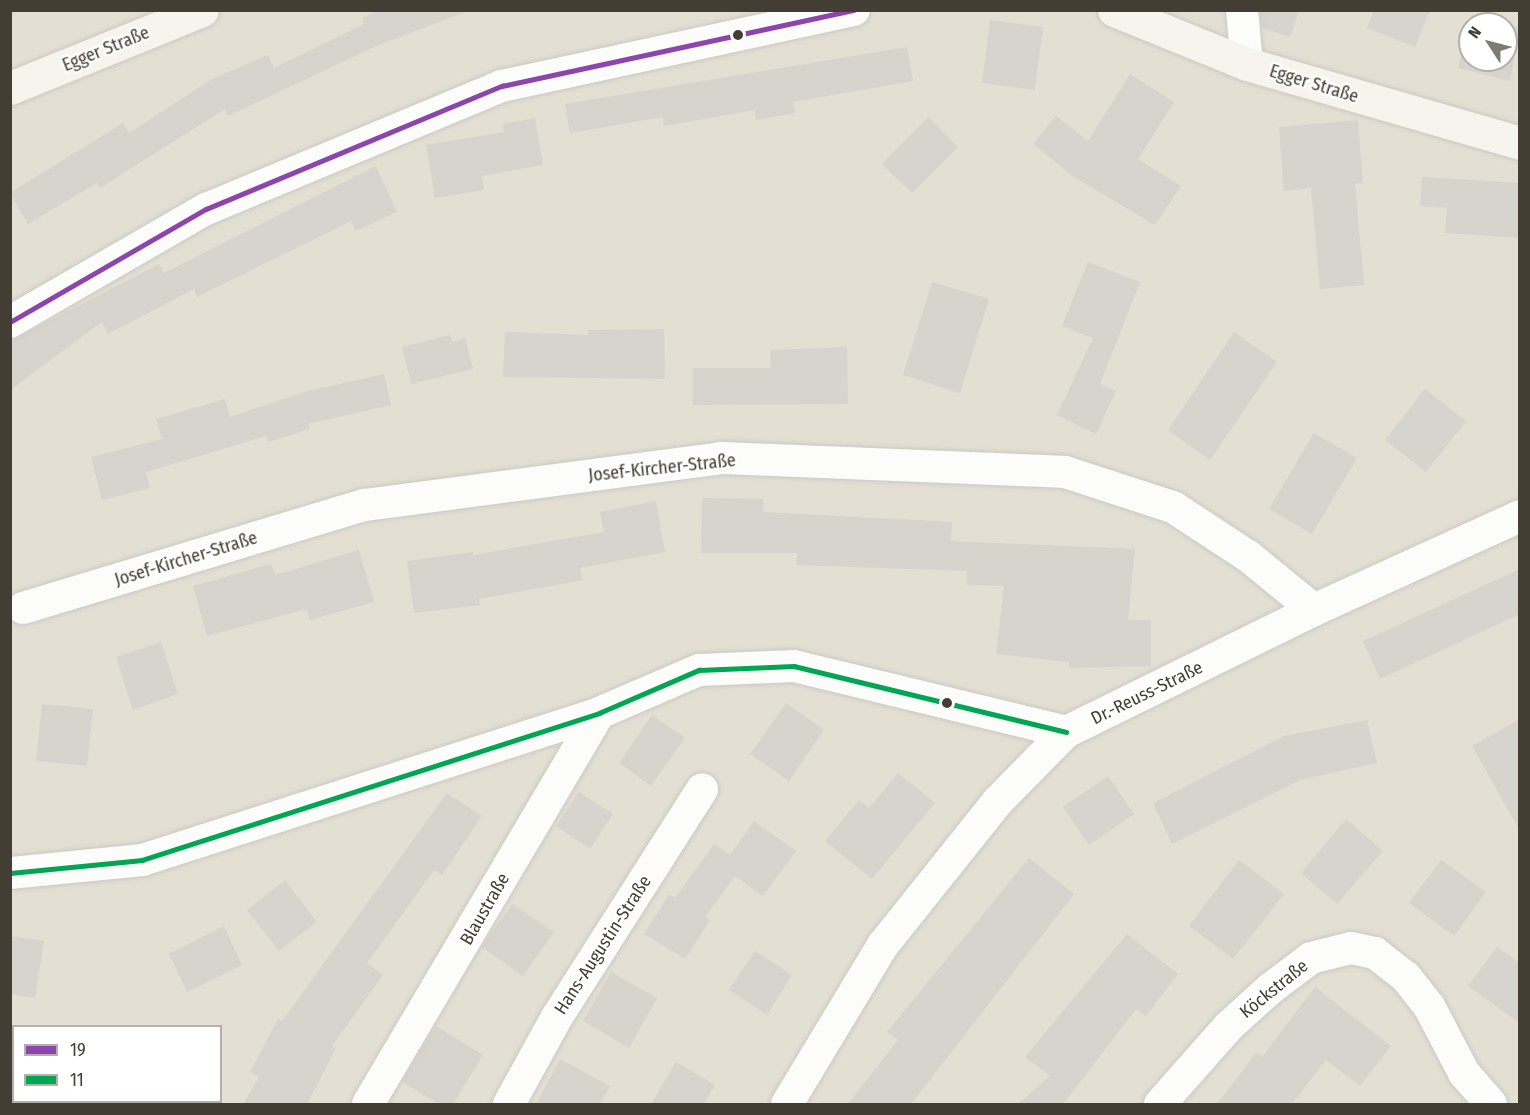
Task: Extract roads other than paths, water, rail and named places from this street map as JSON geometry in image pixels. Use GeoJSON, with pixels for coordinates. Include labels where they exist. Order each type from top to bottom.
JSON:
{"type":"FeatureCollection","features":[{"type":"Feature","properties":{"kind":"street","name":"Egger Straße"},"geometry":{"type":"LineString","coordinates":[[10,88],[202,10]]}},
{"type":"Feature","properties":{"kind":"street"},"geometry":{"type":"LineString","coordinates":[[10,322],[206,210],[502,86],[854,10]]}},
{"type":"Feature","properties":{"kind":"street","name":"Egger Straße"},"geometry":{"type":"LineString","coordinates":[[1114,10],[1247,64],[1520,143]]}},
{"type":"Feature","properties":{"kind":"street"},"geometry":{"type":"LineString","coordinates":[[1242,10],[1247,64]]}},
{"type":"Feature","properties":{"kind":"street","name":"Josef-Kircher-Straße"},"geometry":{"type":"LineString","coordinates":[[23,608],[365,505],[721,458],[1065,472],[1173,507],[1248,556],[1314,610]]}},
{"type":"Feature","properties":{"kind":"street","name":"Dr.-Reuss-Straße"},"geometry":{"type":"LineString","coordinates":[[787,1104],[883,945],[997,802],[1066,732],[1314,610],[1520,516]]}},
{"type":"Feature","properties":{"kind":"street"},"geometry":{"type":"LineString","coordinates":[[10,873],[142,860],[599,713],[699,670],[794,666],[1066,732]]}},
{"type":"Feature","properties":{"kind":"street","name":"Blaustraße"},"geometry":{"type":"LineString","coordinates":[[368,1104],[599,713]]}},
{"type":"Feature","properties":{"kind":"street","name":"Hans-Augustin-Straße"},"geometry":{"type":"LineString","coordinates":[[509,1104],[557,1017],[702,789]]}},
{"type":"Feature","properties":{"kind":"street","name":"Köckstraße"},"geometry":{"type":"LineString","coordinates":[[1160,1104],[1229,1026],[1270,989],[1311,958],[1351,948],[1375,953],[1406,977],[1429,1006],[1464,1073],[1491,1104]]}}]}
